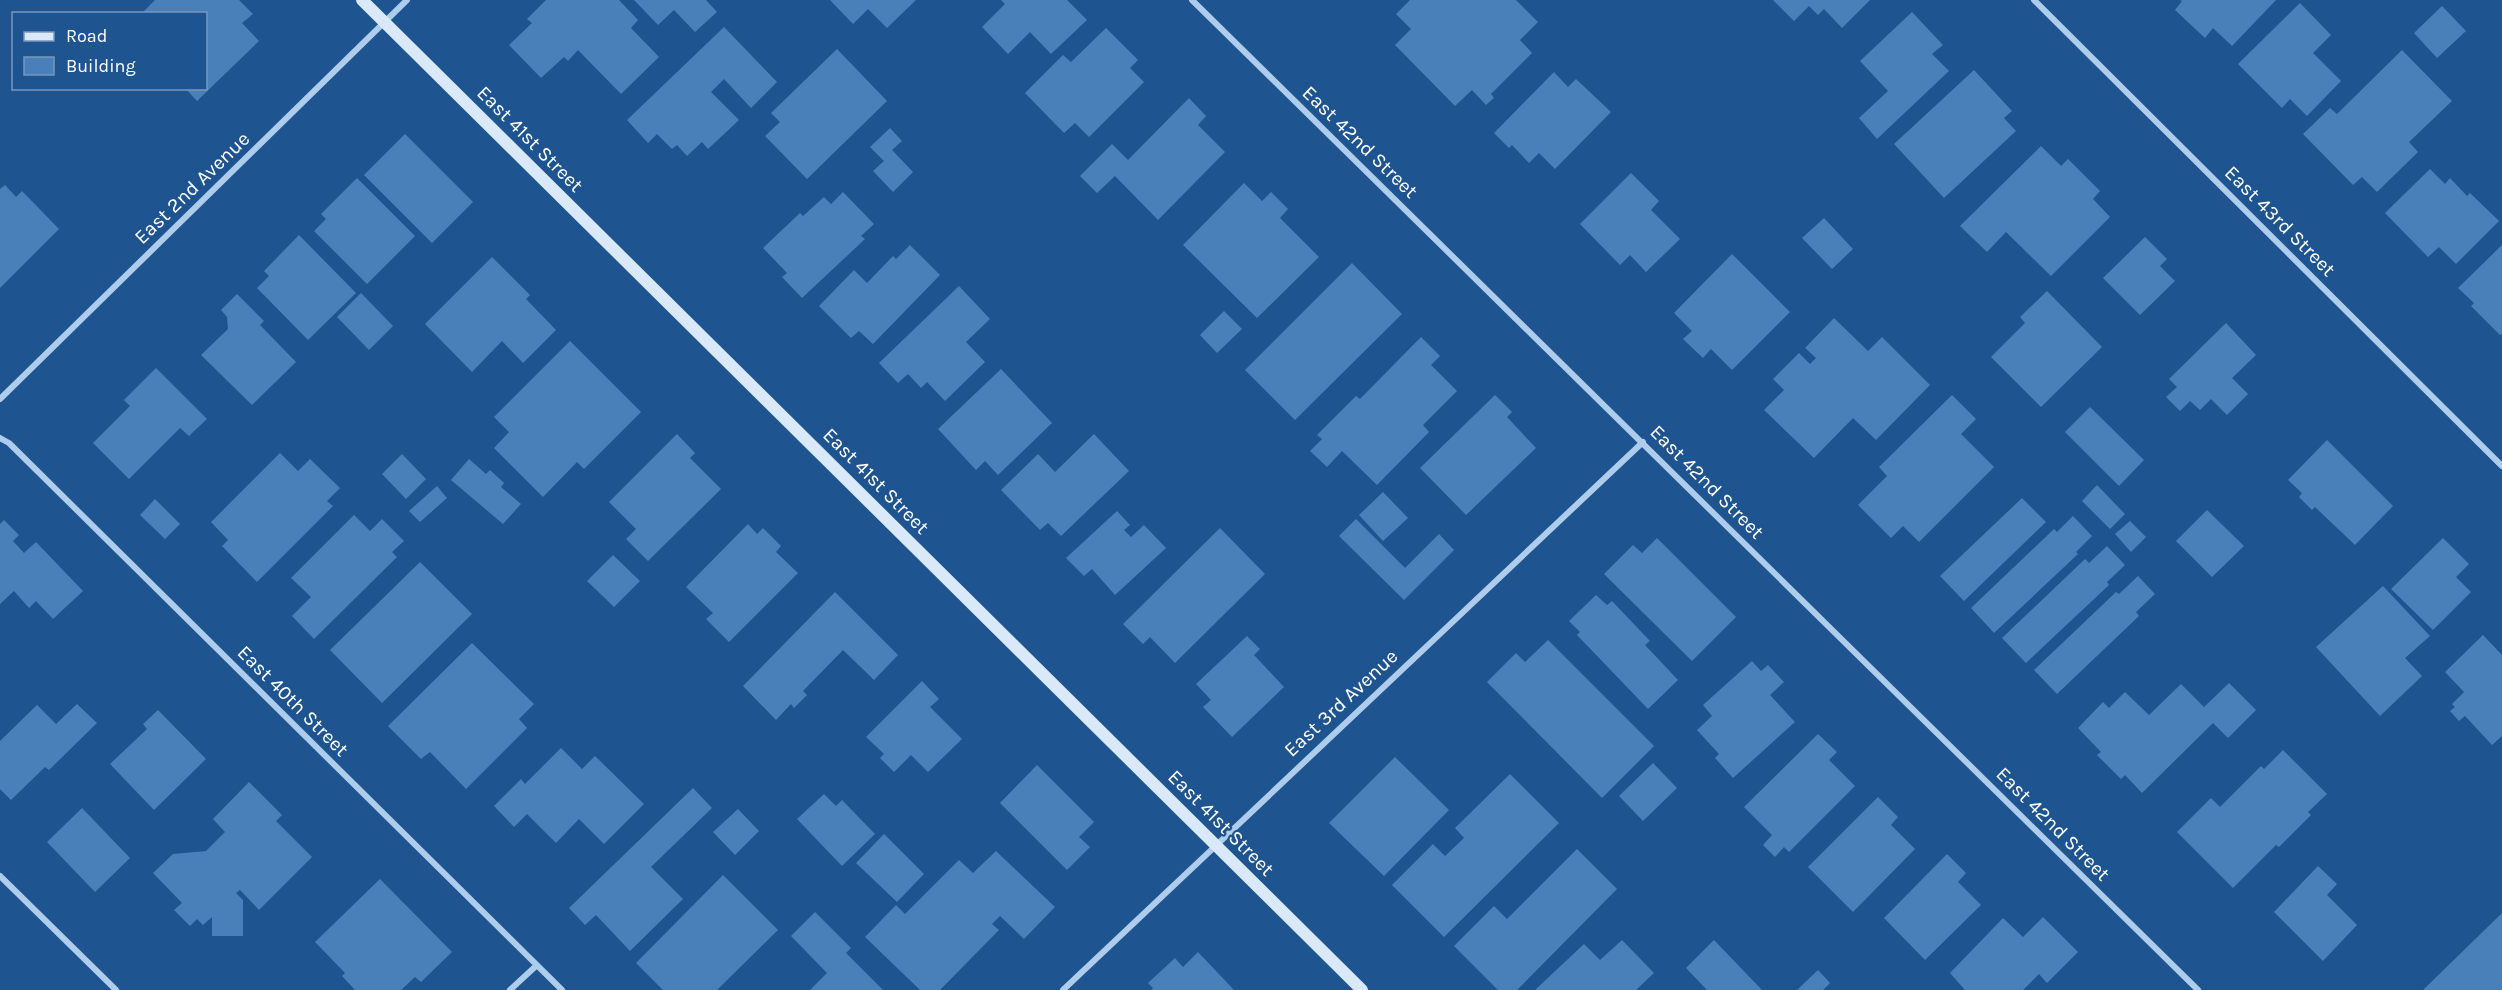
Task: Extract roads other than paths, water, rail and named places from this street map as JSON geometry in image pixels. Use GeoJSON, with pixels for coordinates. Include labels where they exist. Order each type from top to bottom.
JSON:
{"type":"FeatureCollection","features":[{"type":"Feature","properties":{"kind":"street","name":"East 41st Street"},"geometry":{"type":"LineString","coordinates":[[362,0],[1362,990]]}},
{"type":"Feature","properties":{"kind":"street","name":"East 2nd Avenue"},"geometry":{"type":"LineString","coordinates":[[0,399],[407,0]]}},
{"type":"Feature","properties":{"kind":"street","name":"East 42nd Street"},"geometry":{"type":"LineString","coordinates":[[1192,0],[2198,990]]}},
{"type":"Feature","properties":{"kind":"street","name":"East 43rd Street"},"geometry":{"type":"LineString","coordinates":[[2034,0],[2502,466]]}},
{"type":"Feature","properties":{"kind":"street","name":"East 40th Street"},"geometry":{"type":"LineString","coordinates":[[0,438],[9,443],[562,990]]}},
{"type":"Feature","properties":{"kind":"street","name":"East 3rd Avenue"},"geometry":{"type":"LineString","coordinates":[[1063,990],[1643,442]]}},
{"type":"Feature","properties":{"kind":"street"},"geometry":{"type":"LineString","coordinates":[[0,876],[116,990]]}},
{"type":"Feature","properties":{"kind":"street"},"geometry":{"type":"LineString","coordinates":[[510,990],[537,965]]}}]}
